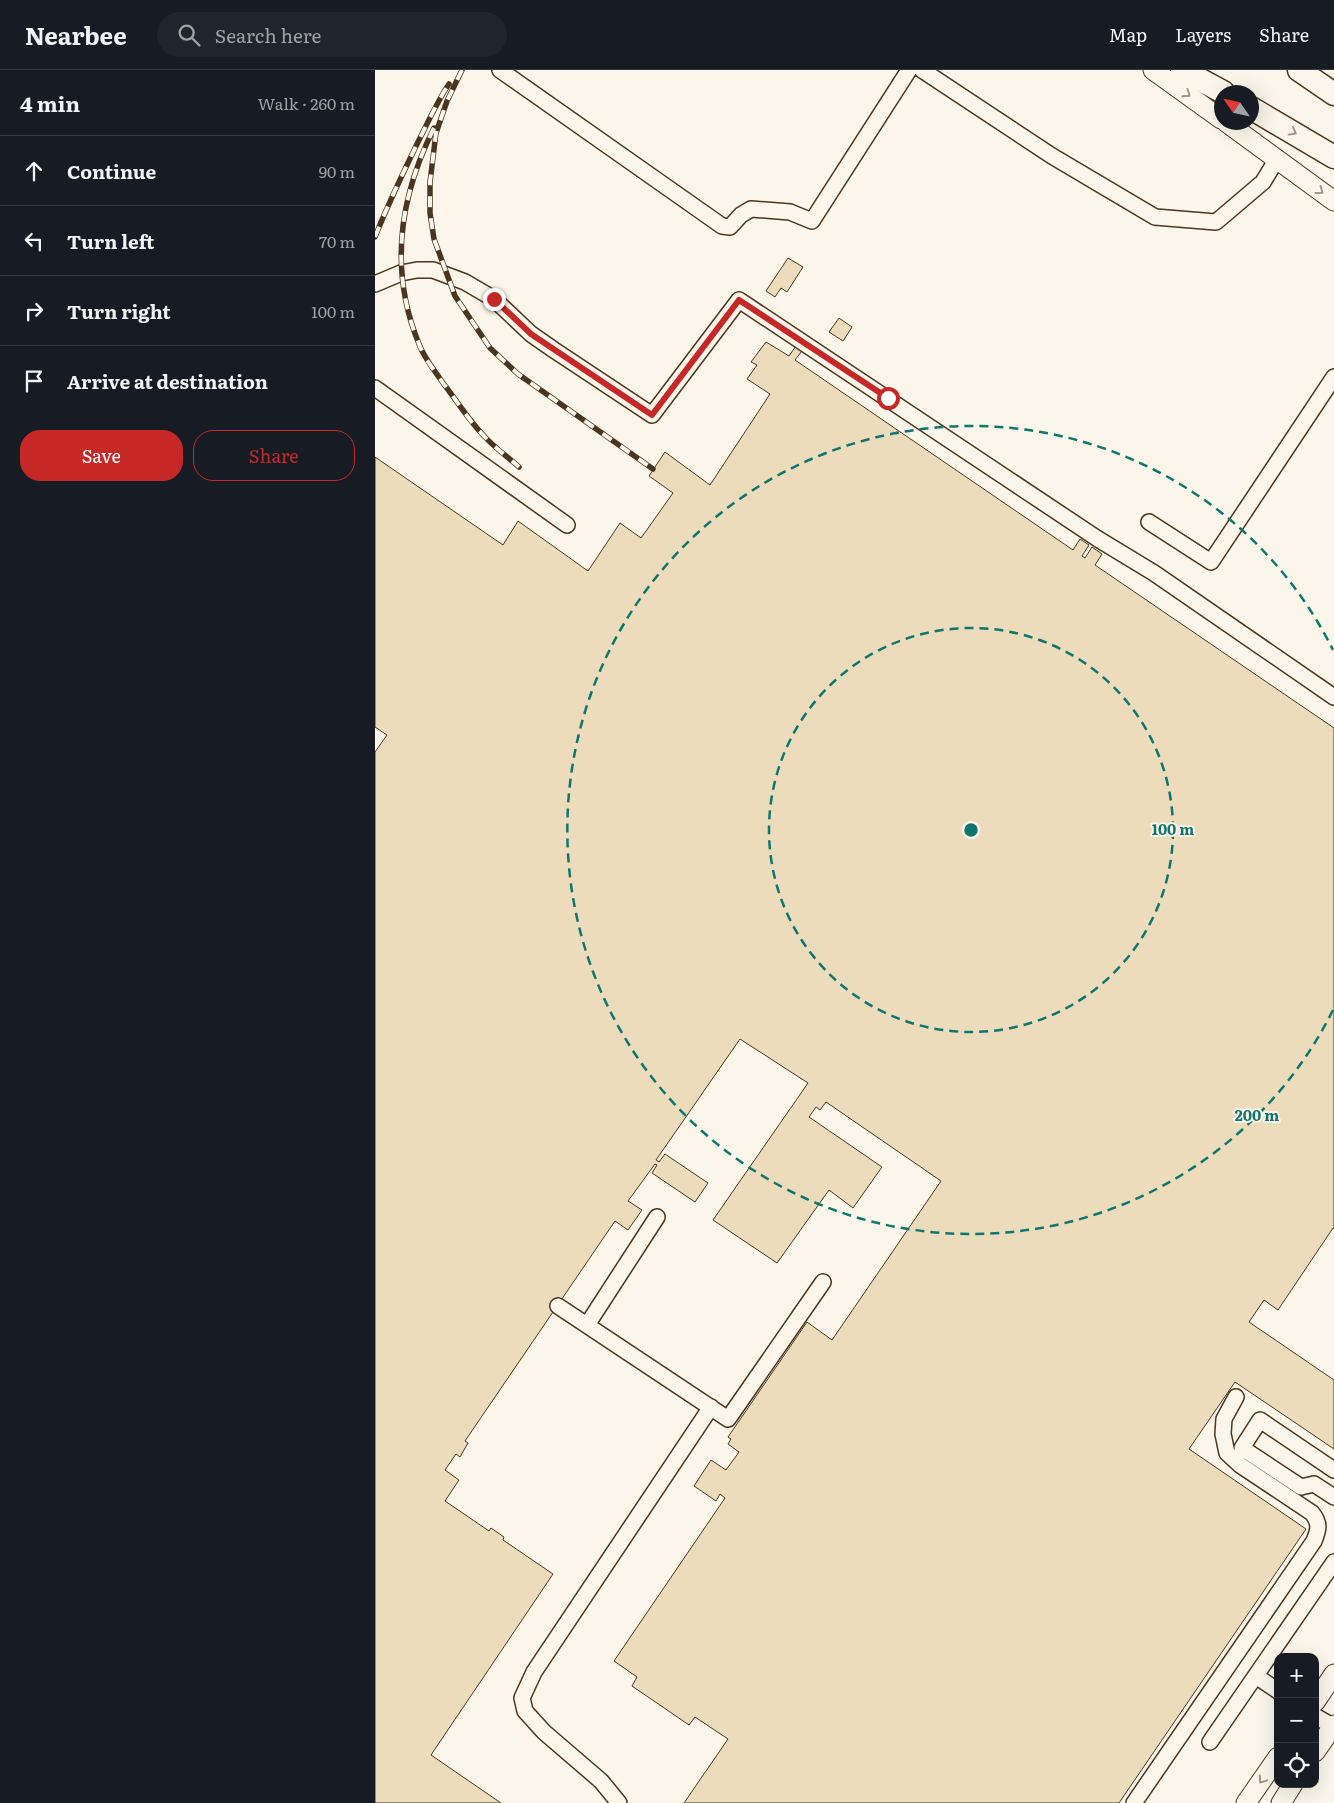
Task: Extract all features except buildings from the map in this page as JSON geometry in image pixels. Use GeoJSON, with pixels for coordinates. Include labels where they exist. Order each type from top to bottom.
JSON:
{"type":"FeatureCollection","features":[{"type":"Feature","properties":{"kind":"highway"},"geometry":{"type":"LineString","coordinates":[[1182,70],[1214,87]]}},
{"type":"Feature","properties":{"kind":"highway"},"geometry":{"type":"LineString","coordinates":[[1299,70],[1334,94]]}},
{"type":"Feature","properties":{"kind":"highway"},"geometry":{"type":"LineString","coordinates":[[1259,113],[1334,157]]}},
{"type":"Feature","properties":{"kind":"main road"},"geometry":{"type":"LineString","coordinates":[[1153,70],[1214,114]]}},
{"type":"Feature","properties":{"kind":"main road"},"geometry":{"type":"LineString","coordinates":[[1238,130],[1334,201]]}},
{"type":"Feature","properties":{"kind":"main road"},"geometry":{"type":"LineString","coordinates":[[1318,1698],[1334,1674]]}},
{"type":"Feature","properties":{"kind":"main road"},"geometry":{"type":"LineString","coordinates":[[1319,1747],[1334,1726]]}},
{"type":"Feature","properties":{"kind":"main road"},"geometry":{"type":"LineString","coordinates":[[1246,1803],[1274,1763]]}},
{"type":"Feature","properties":{"kind":"main road"},"geometry":{"type":"LineString","coordinates":[[1281,1803],[1290,1788]]}},
{"type":"Feature","properties":{"kind":"street"},"geometry":{"type":"LineString","coordinates":[[500,70],[722,226],[730,227],[741,214],[751,209],[791,212],[812,221],[909,70]]}},
{"type":"Feature","properties":{"kind":"street"},"geometry":{"type":"LineString","coordinates":[[921,70],[1052,156],[1155,217],[1216,222],[1263,182],[1277,160]]}},
{"type":"Feature","properties":{"kind":"street"},"geometry":{"type":"LineString","coordinates":[[375,284],[401,273],[417,270],[433,270],[465,282],[494,299],[531,334],[652,415],[739,300],[1098,540],[1154,573],[1334,697]]}},
{"type":"Feature","properties":{"kind":"street"},"geometry":{"type":"LineString","coordinates":[[1149,522],[1211,562],[1334,377]]}},
{"type":"Feature","properties":{"kind":"street"},"geometry":{"type":"LineString","coordinates":[[375,388],[567,525]]}},
{"type":"Feature","properties":{"kind":"street"},"geometry":{"type":"LineString","coordinates":[[587,1325],[657,1217]]}},
{"type":"Feature","properties":{"kind":"street"},"geometry":{"type":"LineString","coordinates":[[558,1306],[728,1419],[823,1282]]}},
{"type":"Feature","properties":{"kind":"street"},"geometry":{"type":"LineString","coordinates":[[1134,1803],[1314,1541],[1318,1531],[1319,1522],[1311,1513],[1241,1465],[1227,1453],[1223,1434],[1223,1419],[1236,1398]]}},
{"type":"Feature","properties":{"kind":"street"},"geometry":{"type":"LineString","coordinates":[[619,1803],[601,1781],[544,1732],[525,1710],[522,1698],[533,1672],[711,1407]]}},
{"type":"Feature","properties":{"kind":"street"},"geometry":{"type":"LineString","coordinates":[[1334,1470],[1260,1420],[1242,1448],[1301,1487],[1314,1484],[1334,1497]]}},
{"type":"Feature","properties":{"kind":"street"},"geometry":{"type":"LineString","coordinates":[[1210,1742],[1334,1562]]}},
{"type":"Feature","properties":{"kind":"street"},"geometry":{"type":"LineString","coordinates":[[1256,1676],[1274,1688]]}},
{"type":"Feature","properties":{"kind":"street"},"geometry":{"type":"LineString","coordinates":[[1319,1718],[1334,1726]]}},
{"type":"Feature","properties":{"kind":"railway"},"geometry":{"type":"LineString","coordinates":[[462,70],[447,101],[436,133],[430,182],[430,213],[434,239],[455,296],[490,348],[518,374],[653,469]]}},
{"type":"Feature","properties":{"kind":"railway"},"geometry":{"type":"LineString","coordinates":[[375,237],[418,142],[449,84]]}},
{"type":"Feature","properties":{"kind":"railway"},"geometry":{"type":"LineString","coordinates":[[434,128],[422,154],[413,181],[402,235],[401,262],[410,317],[421,349],[468,418],[493,445],[519,467]]}},
{"type":"Feature","properties":{"kind":"route"},"geometry":{"type":"LineString","coordinates":[[494,299],[531,334],[652,415],[739,300],[888,398]]}}]}
